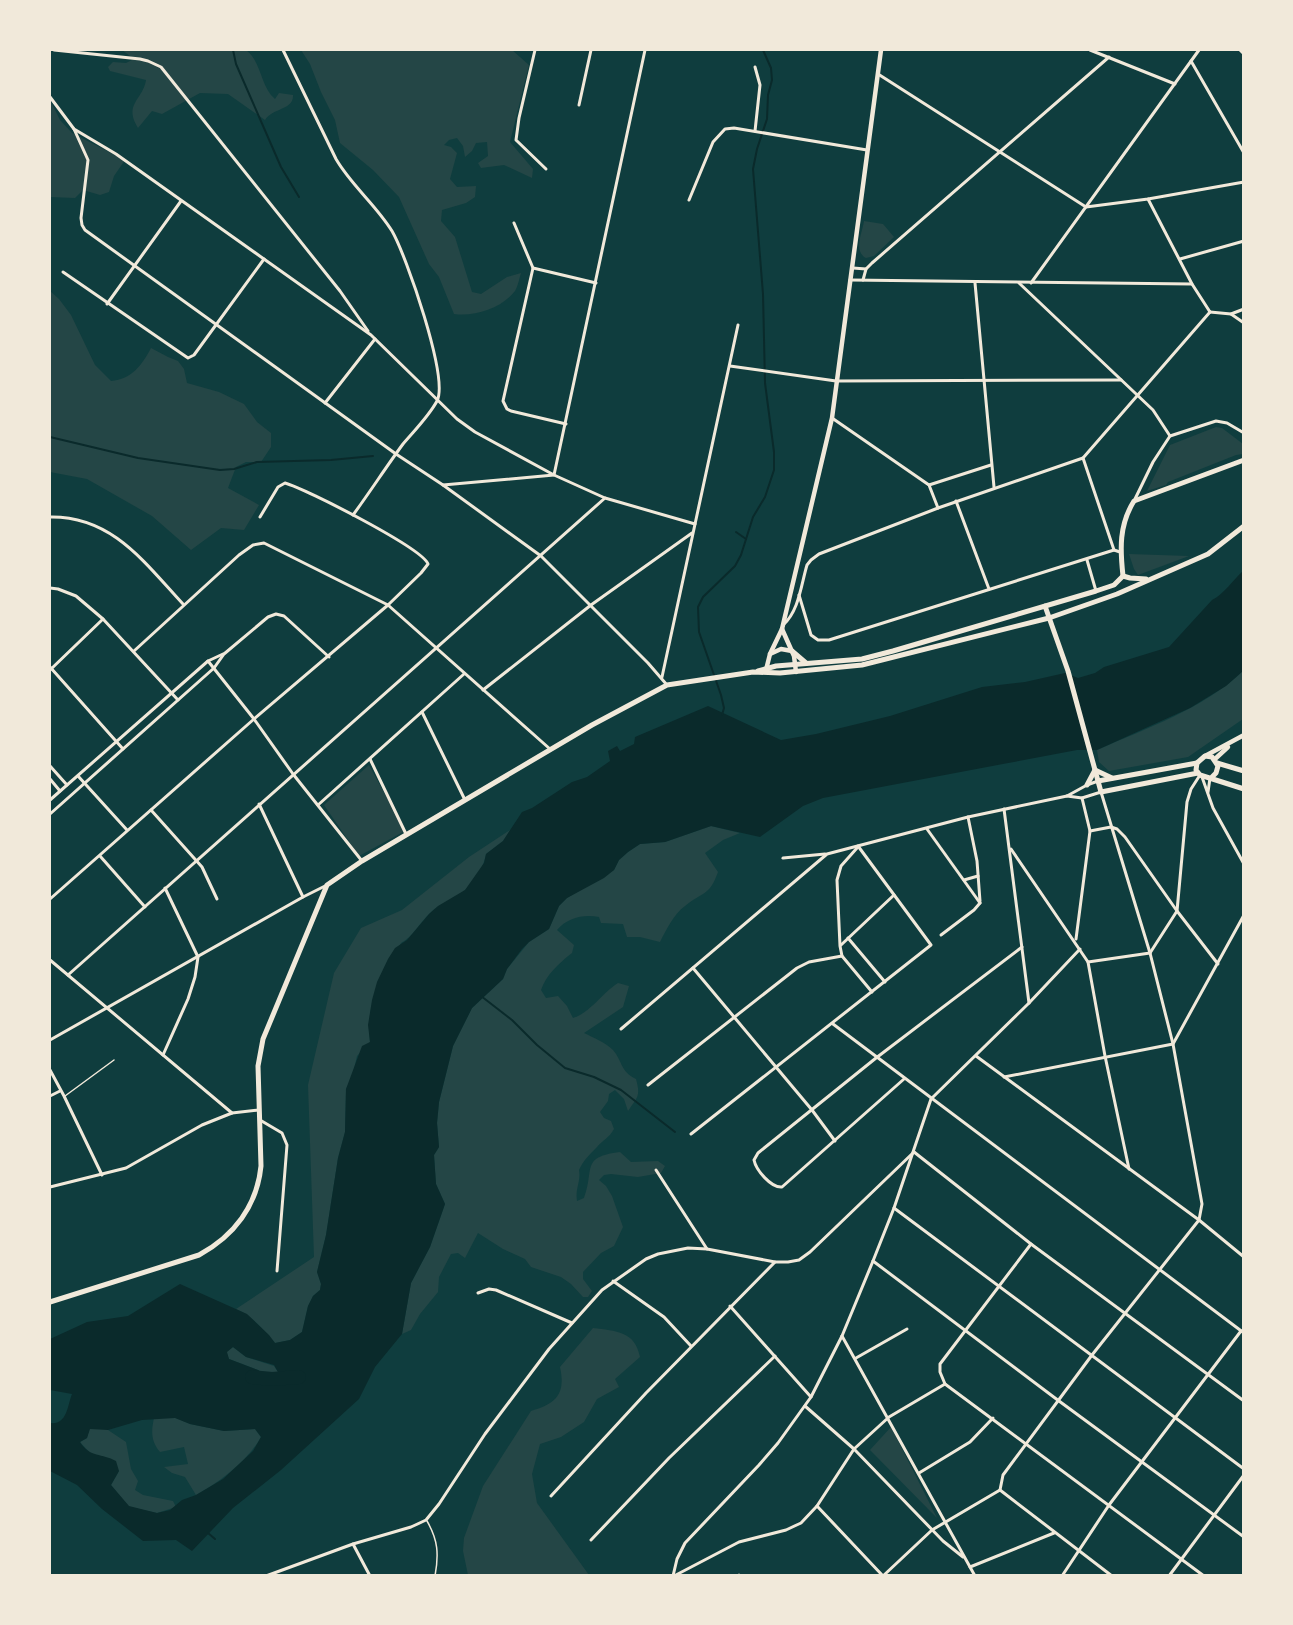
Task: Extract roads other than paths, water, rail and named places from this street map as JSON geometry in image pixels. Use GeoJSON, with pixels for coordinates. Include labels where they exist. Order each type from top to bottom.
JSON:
{"type":"FeatureCollection","features":[{"type":"Feature","properties":{"kind":"main road"},"geometry":{"type":"LineString","coordinates":[[766,670],[770,654],[782,627],[832,418],[881,50]]}},
{"type":"Feature","properties":{"kind":"main road"},"geometry":{"type":"LineString","coordinates":[[1123,576],[1117,551],[1126,513],[1134,501],[1244,460]]}},
{"type":"Feature","properties":{"kind":"main road"},"geometry":{"type":"LineString","coordinates":[[766,670],[796,672],[862,666],[1049,618],[1117,594],[1208,554],[1244,526]]}},
{"type":"Feature","properties":{"kind":"main road"},"geometry":{"type":"LineString","coordinates":[[1123,576],[1150,578]]}},
{"type":"Feature","properties":{"kind":"main road"},"geometry":{"type":"LineString","coordinates":[[50,1302],[185,1260],[211,1248],[240,1222],[257,1191],[261,1166],[258,1066],[263,1039],[327,885],[362,861],[609,715],[667,685],[766,670],[796,663],[862,658],[1096,591],[1114,585],[1123,576]]}},
{"type":"Feature","properties":{"kind":"main road"},"geometry":{"type":"LineString","coordinates":[[1045,606],[1068,671],[1101,792],[1200,775],[1244,789]]}},
{"type":"Feature","properties":{"kind":"main road"},"geometry":{"type":"LineString","coordinates":[[782,627],[796,663],[796,672]]}},
{"type":"Feature","properties":{"kind":"main road"},"geometry":{"type":"LineString","coordinates":[[770,654],[781,649],[792,651],[806,663]]}},
{"type":"Feature","properties":{"kind":"main road"},"geometry":{"type":"LineString","coordinates":[[1098,781],[1197,763],[1205,756],[1244,735]]}},
{"type":"Feature","properties":{"kind":"main road"},"geometry":{"type":"LineString","coordinates":[[1216,761],[1233,742]]}},
{"type":"Feature","properties":{"kind":"main road"},"geometry":{"type":"LineString","coordinates":[[1205,756],[1244,771]]}},
{"type":"Feature","properties":{"kind":"main road"},"geometry":{"type":"LineString","coordinates":[[1210,778],[1218,770],[1216,761]]}},
{"type":"Feature","properties":{"kind":"main road"},"geometry":{"type":"LineString","coordinates":[[1197,763],[1200,775]]}},
{"type":"Feature","properties":{"kind":"main road"},"geometry":{"type":"LineString","coordinates":[[1095,770],[1114,779]]}},
{"type":"Feature","properties":{"kind":"main road"},"geometry":{"type":"LineString","coordinates":[[1087,785],[1095,770]]}},
{"type":"Feature","properties":{"kind":"street"},"geometry":{"type":"LineString","coordinates":[[54,50],[140,59],[160,68],[333,282],[371,335],[457,419],[475,432],[554,475],[605,498],[695,524]]}},
{"type":"Feature","properties":{"kind":"street"},"geometry":{"type":"LineString","coordinates":[[283,50],[340,167],[380,214],[398,244],[437,363],[440,385],[438,400],[353,515]]}},
{"type":"Feature","properties":{"kind":"street"},"geometry":{"type":"LineString","coordinates":[[535,50],[516,140],[546,169]]}},
{"type":"Feature","properties":{"kind":"street"},"geometry":{"type":"LineString","coordinates":[[579,105],[591,50]]}},
{"type":"Feature","properties":{"kind":"street"},"geometry":{"type":"LineString","coordinates":[[554,475],[645,50]]}},
{"type":"Feature","properties":{"kind":"street"},"geometry":{"type":"LineString","coordinates":[[1090,50],[1175,84]]}},
{"type":"Feature","properties":{"kind":"street"},"geometry":{"type":"LineString","coordinates":[[1031,283],[1199,50]]}},
{"type":"Feature","properties":{"kind":"street"},"geometry":{"type":"LineString","coordinates":[[1240,50],[1244,54]]}},
{"type":"Feature","properties":{"kind":"street"},"geometry":{"type":"LineString","coordinates":[[863,280],[866,269],[1109,57]]}},
{"type":"Feature","properties":{"kind":"street"},"geometry":{"type":"LineString","coordinates":[[1191,61],[1244,153]]}},
{"type":"Feature","properties":{"kind":"street"},"geometry":{"type":"LineString","coordinates":[[755,67],[760,85],[758,132]]}},
{"type":"Feature","properties":{"kind":"street"},"geometry":{"type":"LineString","coordinates":[[877,74],[1086,207],[1244,182]]}},
{"type":"Feature","properties":{"kind":"street"},"geometry":{"type":"LineString","coordinates":[[50,97],[74,129],[88,160],[81,218],[82,225],[89,232],[396,454],[542,556],[662,677],[667,685]]}},
{"type":"Feature","properties":{"kind":"street"},"geometry":{"type":"LineString","coordinates":[[689,200],[713,142],[722,131],[730,128],[867,150]]}},
{"type":"Feature","properties":{"kind":"street"},"geometry":{"type":"LineString","coordinates":[[74,129],[116,154],[371,335]]}},
{"type":"Feature","properties":{"kind":"street"},"geometry":{"type":"LineString","coordinates":[[1148,199],[1192,284],[1210,312]]}},
{"type":"Feature","properties":{"kind":"street"},"geometry":{"type":"LineString","coordinates":[[107,304],[181,201]]}},
{"type":"Feature","properties":{"kind":"street"},"geometry":{"type":"LineString","coordinates":[[514,223],[533,268],[503,401],[507,409],[514,413],[566,424]]}},
{"type":"Feature","properties":{"kind":"street"},"geometry":{"type":"LineString","coordinates":[[1180,260],[1244,241]]}},
{"type":"Feature","properties":{"kind":"street"},"geometry":{"type":"LineString","coordinates":[[63,272],[188,358],[194,355],[264,259]]}},
{"type":"Feature","properties":{"kind":"street"},"geometry":{"type":"LineString","coordinates":[[852,267],[866,269]]}},
{"type":"Feature","properties":{"kind":"street"},"geometry":{"type":"LineString","coordinates":[[533,268],[596,283]]}},
{"type":"Feature","properties":{"kind":"street"},"geometry":{"type":"LineString","coordinates":[[850,280],[1192,284]]}},
{"type":"Feature","properties":{"kind":"street"},"geometry":{"type":"LineString","coordinates":[[975,283],[994,488]]}},
{"type":"Feature","properties":{"kind":"street"},"geometry":{"type":"LineString","coordinates":[[1019,283],[1158,416],[1170,436]]}},
{"type":"Feature","properties":{"kind":"street"},"geometry":{"type":"LineString","coordinates":[[1210,312],[1231,314],[1244,309]]}},
{"type":"Feature","properties":{"kind":"street"},"geometry":{"type":"LineString","coordinates":[[782,627],[792,616],[807,566],[819,554],[956,501],[1083,458],[1210,312]]}},
{"type":"Feature","properties":{"kind":"street"},"geometry":{"type":"LineString","coordinates":[[1231,314],[1244,323]]}},
{"type":"Feature","properties":{"kind":"street"},"geometry":{"type":"LineString","coordinates":[[662,677],[738,325]]}},
{"type":"Feature","properties":{"kind":"street"},"geometry":{"type":"LineString","coordinates":[[325,403],[375,339]]}},
{"type":"Feature","properties":{"kind":"street"},"geometry":{"type":"LineString","coordinates":[[729,366],[836,381],[1121,380]]}},
{"type":"Feature","properties":{"kind":"street"},"geometry":{"type":"LineString","coordinates":[[832,418],[929,485],[938,508]]}},
{"type":"Feature","properties":{"kind":"street"},"geometry":{"type":"LineString","coordinates":[[1134,501],[1153,462],[1170,436],[1216,421],[1227,423],[1244,434]]}},
{"type":"Feature","properties":{"kind":"street"},"geometry":{"type":"LineString","coordinates":[[799,594],[809,632],[814,638],[834,639],[1117,551],[1083,458]]}},
{"type":"Feature","properties":{"kind":"street"},"geometry":{"type":"LineString","coordinates":[[929,485],[991,465]]}},
{"type":"Feature","properties":{"kind":"street"},"geometry":{"type":"LineString","coordinates":[[442,485],[554,475]]}},
{"type":"Feature","properties":{"kind":"street"},"geometry":{"type":"LineString","coordinates":[[50,899],[387,605],[421,573],[428,562],[422,556],[353,515],[285,483],[278,487],[260,517]]}},
{"type":"Feature","properties":{"kind":"street"},"geometry":{"type":"LineString","coordinates":[[68,975],[605,498]]}},
{"type":"Feature","properties":{"kind":"street"},"geometry":{"type":"LineString","coordinates":[[956,501],[989,589]]}},
{"type":"Feature","properties":{"kind":"street"},"geometry":{"type":"LineString","coordinates":[[50,517],[78,520],[96,525],[111,533],[138,555],[183,604]]}},
{"type":"Feature","properties":{"kind":"street"},"geometry":{"type":"LineString","coordinates":[[483,690],[591,606],[693,532]]}},
{"type":"Feature","properties":{"kind":"street"},"geometry":{"type":"LineString","coordinates":[[134,651],[239,555],[253,545],[264,543],[387,605],[551,751]]}},
{"type":"Feature","properties":{"kind":"street"},"geometry":{"type":"LineString","coordinates":[[1087,560],[1096,591]]}},
{"type":"Feature","properties":{"kind":"street"},"geometry":{"type":"LineString","coordinates":[[50,588],[76,596],[103,619],[178,700]]}},
{"type":"Feature","properties":{"kind":"street"},"geometry":{"type":"LineString","coordinates":[[50,814],[268,617],[276,614],[284,615],[328,657]]}},
{"type":"Feature","properties":{"kind":"street"},"geometry":{"type":"LineString","coordinates":[[103,619],[50,669],[123,748]]}},
{"type":"Feature","properties":{"kind":"street"},"geometry":{"type":"LineString","coordinates":[[50,800],[208,661],[225,654]]}},
{"type":"Feature","properties":{"kind":"street"},"geometry":{"type":"LineString","coordinates":[[208,661],[362,861]]}},
{"type":"Feature","properties":{"kind":"street"},"geometry":{"type":"LineString","coordinates":[[318,805],[464,674]]}},
{"type":"Feature","properties":{"kind":"street"},"geometry":{"type":"LineString","coordinates":[[422,711],[465,800]]}},
{"type":"Feature","properties":{"kind":"street"},"geometry":{"type":"LineString","coordinates":[[370,758],[407,835]]}},
{"type":"Feature","properties":{"kind":"street"},"geometry":{"type":"LineString","coordinates":[[50,766],[67,784]]}},
{"type":"Feature","properties":{"kind":"street"},"geometry":{"type":"LineString","coordinates":[[1088,962],[1150,953],[1177,911],[1187,802],[1191,789],[1200,775]]}},
{"type":"Feature","properties":{"kind":"street"},"geometry":{"type":"LineString","coordinates":[[1200,775],[1207,794],[1244,864]]}},
{"type":"Feature","properties":{"kind":"street"},"geometry":{"type":"LineString","coordinates":[[78,776],[127,830]]}},
{"type":"Feature","properties":{"kind":"street"},"geometry":{"type":"LineString","coordinates":[[1207,794],[1210,778]]}},
{"type":"Feature","properties":{"kind":"street"},"geometry":{"type":"LineString","coordinates":[[50,779],[60,791]]}},
{"type":"Feature","properties":{"kind":"street"},"geometry":{"type":"LineString","coordinates":[[783,858],[827,854],[968,817],[1067,796],[1098,781]]}},
{"type":"Feature","properties":{"kind":"street"},"geometry":{"type":"LineString","coordinates":[[817,1506],[883,1575],[932,1530],[1000,1490],[1004,1475],[1092,1355],[1199,1220],[1202,1204],[1173,1044],[1150,953],[1101,792],[1082,798],[1067,796]]}},
{"type":"Feature","properties":{"kind":"street"},"geometry":{"type":"LineString","coordinates":[[1076,941],[1090,831],[1082,798]]}},
{"type":"Feature","properties":{"kind":"street"},"geometry":{"type":"LineString","coordinates":[[259,804],[303,897]]}},
{"type":"Feature","properties":{"kind":"street"},"geometry":{"type":"LineString","coordinates":[[1004,809],[1011,849],[1029,1003]]}},
{"type":"Feature","properties":{"kind":"street"},"geometry":{"type":"LineString","coordinates":[[151,810],[202,867],[217,898]]}},
{"type":"Feature","properties":{"kind":"street"},"geometry":{"type":"LineString","coordinates":[[941,935],[980,903],[977,861],[968,817]]}},
{"type":"Feature","properties":{"kind":"street"},"geometry":{"type":"LineString","coordinates":[[1090,831],[1111,827],[1117,829],[1125,837],[1218,964]]}},
{"type":"Feature","properties":{"kind":"street"},"geometry":{"type":"LineString","coordinates":[[927,828],[980,903]]}},
{"type":"Feature","properties":{"kind":"street"},"geometry":{"type":"LineString","coordinates":[[691,1134],[931,945],[858,846]]}},
{"type":"Feature","properties":{"kind":"street"},"geometry":{"type":"LineString","coordinates":[[858,846],[841,866],[837,880],[840,946],[842,956],[872,992]]}},
{"type":"Feature","properties":{"kind":"street"},"geometry":{"type":"LineString","coordinates":[[1011,849],[1076,941],[1088,962],[1129,1169]]}},
{"type":"Feature","properties":{"kind":"street"},"geometry":{"type":"LineString","coordinates":[[621,1029],[827,854]]}},
{"type":"Feature","properties":{"kind":"street"},"geometry":{"type":"LineString","coordinates":[[100,856],[145,907]]}},
{"type":"Feature","properties":{"kind":"street"},"geometry":{"type":"LineString","coordinates":[[964,880],[978,876]]}},
{"type":"Feature","properties":{"kind":"street"},"geometry":{"type":"LineString","coordinates":[[50,1040],[327,885]]}},
{"type":"Feature","properties":{"kind":"street"},"geometry":{"type":"LineString","coordinates":[[162,1055],[188,999],[198,957],[165,888]]}},
{"type":"Feature","properties":{"kind":"street"},"geometry":{"type":"LineString","coordinates":[[840,946],[894,895]]}},
{"type":"Feature","properties":{"kind":"street"},"geometry":{"type":"LineString","coordinates":[[1173,1044],[1243,915]]}},
{"type":"Feature","properties":{"kind":"street"},"geometry":{"type":"LineString","coordinates":[[848,938],[885,982]]}},
{"type":"Feature","properties":{"kind":"street"},"geometry":{"type":"LineString","coordinates":[[904,1079],[782,1187],[772,1184],[755,1165],[754,1160],[758,1153],[876,1058],[1022,947]]}},
{"type":"Feature","properties":{"kind":"street"},"geometry":{"type":"LineString","coordinates":[[673,1575],[676,1559],[685,1543],[759,1465],[811,1397],[842,1335],[873,1261],[894,1208],[931,1099],[1029,1003],[1080,948]]}},
{"type":"Feature","properties":{"kind":"street"},"geometry":{"type":"LineString","coordinates":[[648,1085],[804,964],[842,956]]}},
{"type":"Feature","properties":{"kind":"street"},"geometry":{"type":"LineString","coordinates":[[50,960],[232,1113]]}},
{"type":"Feature","properties":{"kind":"street"},"geometry":{"type":"LineString","coordinates":[[693,968],[777,1067],[835,1141]]}},
{"type":"Feature","properties":{"kind":"street"},"geometry":{"type":"LineString","coordinates":[[833,1024],[1242,1332],[1109,1505],[1062,1575]]}},
{"type":"Feature","properties":{"kind":"street"},"geometry":{"type":"LineString","coordinates":[[1004,1078],[1173,1044]]}},
{"type":"Feature","properties":{"kind":"street"},"geometry":{"type":"LineString","coordinates":[[975,1056],[1199,1220],[1244,1257]]}},
{"type":"Feature","properties":{"kind":"street"},"geometry":{"type":"LineString","coordinates":[[50,1070],[102,1175]]}},
{"type":"Feature","properties":{"kind":"street"},"geometry":{"type":"LineString","coordinates":[[50,1096],[60,1091]]}},
{"type":"Feature","properties":{"kind":"street"},"geometry":{"type":"LineString","coordinates":[[50,1187],[126,1168],[202,1125],[232,1113],[259,1110]]}},
{"type":"Feature","properties":{"kind":"street"},"geometry":{"type":"LineString","coordinates":[[260,1120],[282,1133],[287,1145],[277,1271]]}},
{"type":"Feature","properties":{"kind":"street"},"geometry":{"type":"LineString","coordinates":[[914,1152],[1031,1244],[1244,1401]]}},
{"type":"Feature","properties":{"kind":"street"},"geometry":{"type":"LineString","coordinates":[[266,1575],[426,1520],[503,1409],[572,1323],[613,1281],[646,1259],[688,1248],[707,1249],[775,1262],[794,1262],[805,1257],[914,1152]]}},
{"type":"Feature","properties":{"kind":"street"},"geometry":{"type":"LineString","coordinates":[[656,1170],[707,1249]]}},
{"type":"Feature","properties":{"kind":"street"},"geometry":{"type":"LineString","coordinates":[[894,1208],[1244,1469]]}},
{"type":"Feature","properties":{"kind":"street"},"geometry":{"type":"LineString","coordinates":[[1031,1244],[943,1361],[939,1370],[945,1384],[1204,1575]]}},
{"type":"Feature","properties":{"kind":"street"},"geometry":{"type":"LineString","coordinates":[[873,1261],[1141,1462],[1244,1536]]}},
{"type":"Feature","properties":{"kind":"street"},"geometry":{"type":"LineString","coordinates":[[551,1496],[598,1443],[775,1262]]}},
{"type":"Feature","properties":{"kind":"street"},"geometry":{"type":"LineString","coordinates":[[613,1281],[664,1317],[691,1346]]}},
{"type":"Feature","properties":{"kind":"street"},"geometry":{"type":"LineString","coordinates":[[478,1293],[489,1289],[496,1290],[572,1323]]}},
{"type":"Feature","properties":{"kind":"street"},"geometry":{"type":"LineString","coordinates":[[730,1306],[811,1397]]}},
{"type":"Feature","properties":{"kind":"street"},"geometry":{"type":"LineString","coordinates":[[856,1358],[907,1329]]}},
{"type":"Feature","properties":{"kind":"street"},"geometry":{"type":"LineString","coordinates":[[842,1335],[975,1575]]}},
{"type":"Feature","properties":{"kind":"street"},"geometry":{"type":"LineString","coordinates":[[591,1539],[669,1458],[775,1356]]}},
{"type":"Feature","properties":{"kind":"street"},"geometry":{"type":"LineString","coordinates":[[673,1575],[739,1542],[793,1528],[807,1518],[817,1506],[854,1449],[889,1417],[945,1384]]}},
{"type":"Feature","properties":{"kind":"street"},"geometry":{"type":"LineString","coordinates":[[805,1406],[854,1449],[932,1530],[964,1558]]}},
{"type":"Feature","properties":{"kind":"street"},"geometry":{"type":"LineString","coordinates":[[919,1473],[970,1442],[993,1418]]}},
{"type":"Feature","properties":{"kind":"street"},"geometry":{"type":"LineString","coordinates":[[1169,1575],[1244,1475]]}},
{"type":"Feature","properties":{"kind":"street"},"geometry":{"type":"LineString","coordinates":[[1000,1490],[1112,1575]]}},
{"type":"Feature","properties":{"kind":"street"},"geometry":{"type":"LineString","coordinates":[[970,1567],[1054,1533]]}},
{"type":"Feature","properties":{"kind":"street"},"geometry":{"type":"LineString","coordinates":[[353,1545],[370,1575]]}},
{"type":"Feature","properties":{"kind":"lane"},"geometry":{"type":"LineString","coordinates":[[64,1096],[114,1060]]}},
{"type":"Feature","properties":{"kind":"lane"},"geometry":{"type":"LineString","coordinates":[[426,1520],[435,1536],[438,1550],[435,1575]]}},
{"type":"Feature","properties":{"kind":"waterway"},"geometry":{"type":"LineString","coordinates":[[233,50],[236,64],[281,167],[299,197]]}},
{"type":"Feature","properties":{"kind":"waterway"},"geometry":{"type":"LineString","coordinates":[[722,715],[724,708],[721,695],[699,632],[698,607],[703,597],[735,566],[741,555],[753,517],[765,497],[774,470],[774,452],[765,383],[763,294],[753,169],[767,119],[768,95],[772,80],[771,68],[763,50]]}},
{"type":"Feature","properties":{"kind":"waterway"},"geometry":{"type":"LineString","coordinates":[[50,437],[138,458],[220,470],[234,469],[257,462],[331,460],[373,456]]}},
{"type":"Feature","properties":{"kind":"waterway"},"geometry":{"type":"LineString","coordinates":[[736,532],[746,539]]}},
{"type":"Feature","properties":{"kind":"waterway"},"geometry":{"type":"LineString","coordinates":[[481,996],[512,1020],[565,1068],[594,1077],[621,1090],[675,1132]]}},
{"type":"Feature","properties":{"kind":"waterway"},"geometry":{"type":"LineString","coordinates":[[252,1377],[272,1379],[299,1377]]}},
{"type":"Feature","properties":{"kind":"waterway"},"geometry":{"type":"LineString","coordinates":[[208,1533],[215,1539]]}}]}
